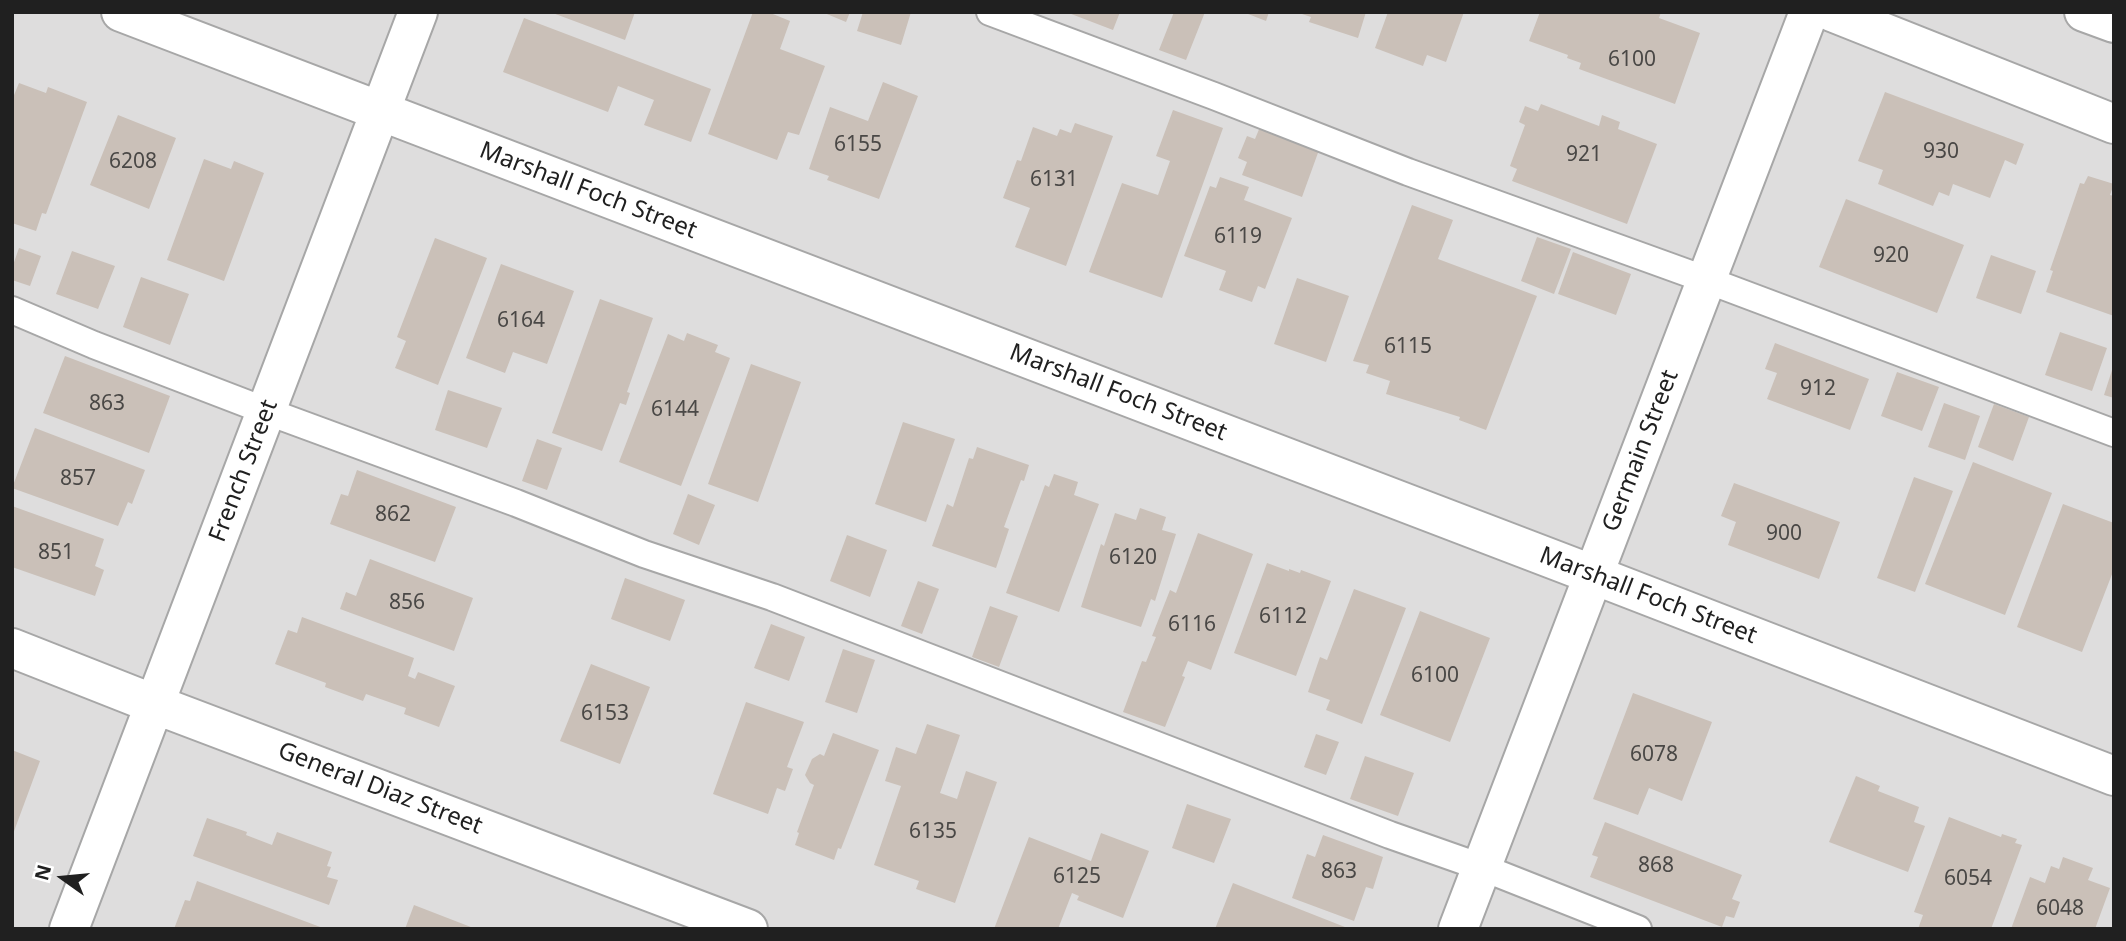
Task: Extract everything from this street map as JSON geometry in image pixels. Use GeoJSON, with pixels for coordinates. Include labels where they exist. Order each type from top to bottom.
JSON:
{"type":"FeatureCollection","features":[{"type":"Feature","properties":{"kind":"street","name":"Marshall Foch Street"},"geometry":{"type":"LineString","coordinates":[[121,12],[2114,776]]}},
{"type":"Feature","properties":{"kind":"street","name":"French Street"},"geometry":{"type":"LineString","coordinates":[[69,929],[418,12]]}},
{"type":"Feature","properties":{"kind":"street","name":"Germain Street"},"geometry":{"type":"LineString","coordinates":[[1458,929],[1809,12]]}},
{"type":"Feature","properties":{"kind":"street"},"geometry":{"type":"LineString","coordinates":[[1832,12],[2114,124]]}},
{"type":"Feature","properties":{"kind":"street"},"geometry":{"type":"LineString","coordinates":[[2084,12],[2114,23]]}},
{"type":"Feature","properties":{"kind":"street","name":"General Diaz Street"},"geometry":{"type":"LineString","coordinates":[[12,648],[748,929]]}},
{"type":"Feature","properties":{"kind":"lane"},"geometry":{"type":"LineString","coordinates":[[990,12],[1408,172],[1707,280],[2114,433]]}},
{"type":"Feature","properties":{"kind":"lane"},"geometry":{"type":"LineString","coordinates":[[12,310],[94,345],[266,411],[644,554],[772,597],[1638,929]]}},
{"type":"Feature","properties":{"kind":"shaded area"},"geometry":{"type":"Polygon","coordinates":[[[12,12],[2114,12],[2114,929],[12,929],[12,12]]]}},
{"type":"Feature","properties":{"kind":"building"},"geometry":{"type":"Polygon","coordinates":[[[550,12],[635,12],[625,40],[550,12]]]}},
{"type":"Feature","properties":{"kind":"building"},"geometry":{"type":"Polygon","coordinates":[[[753,12],[768,12],[790,21],[780,49],[825,66],[799,135],[788,132],[777,160],[708,134],[753,12]]]}},
{"type":"Feature","properties":{"kind":"building"},"geometry":{"type":"Polygon","coordinates":[[[822,12],[850,12],[846,22],[822,12]]]}},
{"type":"Feature","properties":{"kind":"building"},"geometry":{"type":"Polygon","coordinates":[[[863,12],[911,12],[901,45],[857,31],[863,12]]]}},
{"type":"Feature","properties":{"kind":"building"},"geometry":{"type":"Polygon","coordinates":[[[1066,12],[1120,12],[1113,30],[1066,12]]]}},
{"type":"Feature","properties":{"kind":"building"},"geometry":{"type":"Polygon","coordinates":[[[1174,12],[1205,12],[1186,60],[1159,50],[1174,12]]]}},
{"type":"Feature","properties":{"kind":"building"},"geometry":{"type":"Polygon","coordinates":[[[1243,12],[1269,12],[1266,21],[1243,12]]]}},
{"type":"Feature","properties":{"kind":"building"},"geometry":{"type":"Polygon","coordinates":[[[1366,12],[1358,38],[1309,22],[1311,17],[1299,13],[1366,12]]]}},
{"type":"Feature","properties":{"kind":"building"},"geometry":{"type":"Polygon","coordinates":[[[1388,12],[1464,12],[1446,62],[1427,55],[1423,66],[1375,48],[1388,12]]]}},
{"type":"Feature","properties":{"kind":"building"},"geometry":{"type":"Polygon","coordinates":[[[1540,12],[1661,12],[1659,18],[1700,33],[1675,104],[1579,69],[1581,63],[1567,58],[1568,55],[1529,41],[1540,12]]]}},
{"type":"Feature","properties":{"kind":"building"},"geometry":{"type":"Polygon","coordinates":[[[524,18],[711,89],[691,142],[644,125],[654,100],[618,86],[608,112],[503,72],[524,18]]]}},
{"type":"Feature","properties":{"kind":"building"},"geometry":{"type":"Polygon","coordinates":[[[883,82],[918,96],[879,199],[827,180],[829,176],[809,169],[830,107],[868,121],[883,82]]]}},
{"type":"Feature","properties":{"kind":"building"},"geometry":{"type":"Polygon","coordinates":[[[19,83],[46,93],[48,87],[87,102],[46,214],[42,213],[36,231],[12,223],[12,100],[19,83]]]}},
{"type":"Feature","properties":{"kind":"building"},"geometry":{"type":"Polygon","coordinates":[[[1885,92],[2024,144],[2016,165],[2005,160],[1990,198],[1953,184],[1949,196],[1939,192],[1933,206],[1878,184],[1883,170],[1858,161],[1885,92]]]}},
{"type":"Feature","properties":{"kind":"building"},"geometry":{"type":"Polygon","coordinates":[[[1541,104],[1599,126],[1602,115],[1620,122],[1618,129],[1657,144],[1627,224],[1512,181],[1517,169],[1510,166],[1525,125],[1519,122],[1525,106],[1538,111],[1541,104]]]}},
{"type":"Feature","properties":{"kind":"building"},"geometry":{"type":"Polygon","coordinates":[[[1173,110],[1223,128],[1162,298],[1089,272],[1122,183],[1158,195],[1170,161],[1156,156],[1173,110]]]}},
{"type":"Feature","properties":{"kind":"building"},"geometry":{"type":"Polygon","coordinates":[[[118,115],[176,138],[149,209],[90,185],[118,115]]]}},
{"type":"Feature","properties":{"kind":"building"},"geometry":{"type":"Polygon","coordinates":[[[1075,123],[1113,136],[1066,266],[1015,247],[1030,208],[1003,198],[1017,160],[1021,161],[1033,127],[1057,136],[1060,129],[1071,133],[1075,123]]]}},
{"type":"Feature","properties":{"kind":"building"},"geometry":{"type":"Polygon","coordinates":[[[1260,127],[1319,150],[1302,197],[1242,175],[1247,162],[1238,158],[1247,136],[1255,139],[1260,127]]]}},
{"type":"Feature","properties":{"kind":"building"},"geometry":{"type":"Polygon","coordinates":[[[204,159],[231,169],[234,161],[264,173],[224,281],[167,260],[204,159]]]}},
{"type":"Feature","properties":{"kind":"building"},"geometry":{"type":"Polygon","coordinates":[[[2088,176],[2114,184],[2110,195],[2114,196],[2114,316],[2046,292],[2053,271],[2050,270],[2080,183],[2084,184],[2088,176]]]}},
{"type":"Feature","properties":{"kind":"building"},"geometry":{"type":"Polygon","coordinates":[[[1220,177],[1249,187],[1244,200],[1292,218],[1265,289],[1258,286],[1252,302],[1219,290],[1226,271],[1184,256],[1210,186],[1216,188],[1220,177]]]}},
{"type":"Feature","properties":{"kind":"building"},"geometry":{"type":"Polygon","coordinates":[[[1846,199],[1964,245],[1937,313],[1819,267],[1846,199]]]}},
{"type":"Feature","properties":{"kind":"building"},"geometry":{"type":"Polygon","coordinates":[[[1412,205],[1453,220],[1438,259],[1537,296],[1486,430],[1459,420],[1460,417],[1386,394],[1390,381],[1366,373],[1369,365],[1353,361],[1412,205]]]}},
{"type":"Feature","properties":{"kind":"building"},"geometry":{"type":"Polygon","coordinates":[[[1537,237],[1571,249],[1554,294],[1521,281],[1537,237]]]}},
{"type":"Feature","properties":{"kind":"building"},"geometry":{"type":"Polygon","coordinates":[[[435,238],[487,258],[438,385],[395,368],[406,341],[397,337],[435,238]]]}},
{"type":"Feature","properties":{"kind":"building"},"geometry":{"type":"Polygon","coordinates":[[[19,248],[41,256],[30,286],[12,280],[12,268],[19,248]]]}},
{"type":"Feature","properties":{"kind":"building"},"geometry":{"type":"Polygon","coordinates":[[[72,251],[115,266],[98,309],[56,294],[72,251]]]}},
{"type":"Feature","properties":{"kind":"building"},"geometry":{"type":"Polygon","coordinates":[[[1573,252],[1631,274],[1616,315],[1558,294],[1573,252]]]}},
{"type":"Feature","properties":{"kind":"building"},"geometry":{"type":"Polygon","coordinates":[[[1991,255],[2036,271],[2021,314],[1976,298],[1991,255]]]}},
{"type":"Feature","properties":{"kind":"building"},"geometry":{"type":"Polygon","coordinates":[[[501,264],[574,291],[547,364],[513,352],[505,373],[466,358],[501,264]]]}},
{"type":"Feature","properties":{"kind":"building"},"geometry":{"type":"Polygon","coordinates":[[[141,277],[189,294],[170,345],[123,327],[141,277]]]}},
{"type":"Feature","properties":{"kind":"building"},"geometry":{"type":"Polygon","coordinates":[[[1297,278],[1349,296],[1326,362],[1274,344],[1297,278]]]}},
{"type":"Feature","properties":{"kind":"building"},"geometry":{"type":"Polygon","coordinates":[[[600,299],[653,318],[627,392],[630,393],[626,405],[620,403],[602,451],[552,433],[600,299]]]}},
{"type":"Feature","properties":{"kind":"building"},"geometry":{"type":"Polygon","coordinates":[[[2060,332],[2107,348],[2092,391],[2045,375],[2060,332]]]}},
{"type":"Feature","properties":{"kind":"building"},"geometry":{"type":"Polygon","coordinates":[[[687,333],[718,345],[715,352],[730,358],[681,486],[619,462],[668,334],[684,341],[687,333]]]}},
{"type":"Feature","properties":{"kind":"building"},"geometry":{"type":"Polygon","coordinates":[[[1775,343],[1869,379],[1850,430],[1767,399],[1777,373],[1765,369],[1775,343]]]}},
{"type":"Feature","properties":{"kind":"building"},"geometry":{"type":"Polygon","coordinates":[[[65,356],[170,396],[149,453],[43,413],[65,356]]]}},
{"type":"Feature","properties":{"kind":"building"},"geometry":{"type":"Polygon","coordinates":[[[751,364],[801,382],[758,502],[708,484],[751,364]]]}},
{"type":"Feature","properties":{"kind":"building"},"geometry":{"type":"Polygon","coordinates":[[[2114,367],[2114,398],[2104,395],[2114,367]]]}},
{"type":"Feature","properties":{"kind":"building"},"geometry":{"type":"Polygon","coordinates":[[[1897,372],[1939,387],[1922,431],[1881,416],[1897,372]]]}},
{"type":"Feature","properties":{"kind":"building"},"geometry":{"type":"Polygon","coordinates":[[[448,390],[502,408],[487,448],[435,430],[448,390]]]}},
{"type":"Feature","properties":{"kind":"building"},"geometry":{"type":"Polygon","coordinates":[[[1944,403],[1980,416],[1965,460],[1928,447],[1944,403]]]}},
{"type":"Feature","properties":{"kind":"building"},"geometry":{"type":"Polygon","coordinates":[[[1994,404],[2029,417],[2013,461],[1978,447],[1994,404]]]}},
{"type":"Feature","properties":{"kind":"building"},"geometry":{"type":"Polygon","coordinates":[[[903,422],[955,439],[926,522],[875,504],[903,422]]]}},
{"type":"Feature","properties":{"kind":"building"},"geometry":{"type":"Polygon","coordinates":[[[35,428],[145,470],[132,504],[128,502],[118,526],[12,488],[35,428]]]}},
{"type":"Feature","properties":{"kind":"building"},"geometry":{"type":"Polygon","coordinates":[[[537,439],[562,448],[547,490],[522,481],[537,439]]]}},
{"type":"Feature","properties":{"kind":"building"},"geometry":{"type":"Polygon","coordinates":[[[977,447],[1029,465],[1004,527],[1009,529],[996,568],[932,546],[947,504],[953,507],[969,458],[973,459],[977,447]]]}},
{"type":"Feature","properties":{"kind":"building"},"geometry":{"type":"Polygon","coordinates":[[[1973,462],[2052,493],[2005,615],[1925,584],[1973,462]]]}},
{"type":"Feature","properties":{"kind":"building"},"geometry":{"type":"Polygon","coordinates":[[[357,470],[456,507],[435,562],[330,524],[341,494],[348,496],[357,470]]]}},
{"type":"Feature","properties":{"kind":"building"},"geometry":{"type":"Polygon","coordinates":[[[1054,474],[1078,482],[1074,495],[1099,504],[1059,612],[1006,593],[1045,485],[1049,487],[1054,474]]]}},
{"type":"Feature","properties":{"kind":"building"},"geometry":{"type":"Polygon","coordinates":[[[1914,477],[1953,491],[1915,592],[1877,578],[1914,477]]]}},
{"type":"Feature","properties":{"kind":"building"},"geometry":{"type":"Polygon","coordinates":[[[1734,483],[1840,522],[1819,579],[1728,545],[1736,522],[1721,516],[1734,483]]]}},
{"type":"Feature","properties":{"kind":"building"},"geometry":{"type":"Polygon","coordinates":[[[688,494],[715,505],[699,545],[673,534],[688,494]]]}},
{"type":"Feature","properties":{"kind":"building"},"geometry":{"type":"Polygon","coordinates":[[[2063,504],[2114,523],[2114,569],[2082,652],[2017,627],[2063,504]]]}},
{"type":"Feature","properties":{"kind":"building"},"geometry":{"type":"Polygon","coordinates":[[[12,506],[104,539],[95,566],[104,570],[95,596],[12,567],[12,506]]]}},
{"type":"Feature","properties":{"kind":"building"},"geometry":{"type":"Polygon","coordinates":[[[1140,508],[1166,517],[1162,530],[1176,534],[1155,601],[1151,599],[1141,627],[1081,607],[1101,544],[1104,546],[1115,513],[1136,520],[1140,508]]]}},
{"type":"Feature","properties":{"kind":"building"},"geometry":{"type":"Polygon","coordinates":[[[1198,533],[1253,554],[1211,670],[1188,661],[1182,676],[1185,677],[1165,727],[1123,712],[1142,661],[1146,662],[1156,637],[1152,636],[1170,590],[1176,593],[1198,533]]]}},
{"type":"Feature","properties":{"kind":"building"},"geometry":{"type":"Polygon","coordinates":[[[847,535],[887,550],[870,597],[830,581],[847,535]]]}},
{"type":"Feature","properties":{"kind":"building"},"geometry":{"type":"Polygon","coordinates":[[[370,559],[473,598],[454,651],[340,609],[346,592],[356,596],[370,559]]]}},
{"type":"Feature","properties":{"kind":"building"},"geometry":{"type":"Polygon","coordinates":[[[1267,563],[1289,571],[1300,573],[1301,570],[1331,581],[1296,676],[1234,653],[1267,563]]]}},
{"type":"Feature","properties":{"kind":"building"},"geometry":{"type":"Polygon","coordinates":[[[625,578],[685,600],[670,641],[611,619],[625,578]]]}},
{"type":"Feature","properties":{"kind":"building"},"geometry":{"type":"Polygon","coordinates":[[[918,581],[939,589],[922,634],[901,626],[918,581]]]}},
{"type":"Feature","properties":{"kind":"building"},"geometry":{"type":"Polygon","coordinates":[[[1354,589],[1406,608],[1362,724],[1326,710],[1330,700],[1308,692],[1320,657],[1327,660],[1354,589]]]}},
{"type":"Feature","properties":{"kind":"building"},"geometry":{"type":"Polygon","coordinates":[[[990,606],[1018,616],[999,667],[972,657],[990,606]]]}},
{"type":"Feature","properties":{"kind":"building"},"geometry":{"type":"Polygon","coordinates":[[[1420,611],[1490,638],[1450,742],[1380,715],[1420,611]]]}},
{"type":"Feature","properties":{"kind":"building"},"geometry":{"type":"Polygon","coordinates":[[[302,617],[414,658],[408,676],[415,679],[418,672],[455,686],[439,727],[404,714],[406,708],[366,694],[363,701],[325,687],[326,683],[275,664],[288,630],[297,633],[302,617]]]}},
{"type":"Feature","properties":{"kind":"building"},"geometry":{"type":"Polygon","coordinates":[[[771,624],[805,637],[789,681],[754,668],[771,624]]]}},
{"type":"Feature","properties":{"kind":"building"},"geometry":{"type":"Polygon","coordinates":[[[843,649],[875,660],[857,713],[825,702],[843,649]]]}},
{"type":"Feature","properties":{"kind":"building"},"geometry":{"type":"Polygon","coordinates":[[[591,664],[650,687],[620,764],[560,741],[591,664]]]}},
{"type":"Feature","properties":{"kind":"building"},"geometry":{"type":"Polygon","coordinates":[[[1633,693],[1712,722],[1682,801],[1649,788],[1638,815],[1593,799],[1633,693]]]}},
{"type":"Feature","properties":{"kind":"building"},"geometry":{"type":"Polygon","coordinates":[[[746,702],[804,722],[787,767],[793,769],[785,791],[777,788],[768,814],[713,794],[746,702]]]}},
{"type":"Feature","properties":{"kind":"building"},"geometry":{"type":"Polygon","coordinates":[[[927,724],[960,735],[940,793],[957,799],[966,771],[997,782],[955,903],[916,889],[919,881],[874,865],[901,786],[885,781],[896,747],[916,754],[927,724]]]}},
{"type":"Feature","properties":{"kind":"building"},"geometry":{"type":"Polygon","coordinates":[[[833,733],[879,750],[841,849],[838,848],[834,860],[795,845],[814,785],[805,775],[812,759],[820,754],[824,756],[833,733]]]}},
{"type":"Feature","properties":{"kind":"building"},"geometry":{"type":"Polygon","coordinates":[[[1316,734],[1339,742],[1326,775],[1304,767],[1316,734]]]}},
{"type":"Feature","properties":{"kind":"building"},"geometry":{"type":"Polygon","coordinates":[[[12,750],[40,761],[13,834],[12,834],[12,750]]]}},
{"type":"Feature","properties":{"kind":"building"},"geometry":{"type":"Polygon","coordinates":[[[1365,756],[1414,773],[1398,816],[1350,799],[1365,756]]]}},
{"type":"Feature","properties":{"kind":"building"},"geometry":{"type":"Polygon","coordinates":[[[1856,776],[1880,786],[1878,791],[1919,807],[1914,822],[1925,826],[1908,872],[1829,842],[1856,776]]]}},
{"type":"Feature","properties":{"kind":"building"},"geometry":{"type":"Polygon","coordinates":[[[1187,804],[1231,819],[1214,863],[1172,848],[1187,804]]]}},
{"type":"Feature","properties":{"kind":"building"},"geometry":{"type":"Polygon","coordinates":[[[1949,817],[2001,837],[2002,834],[2017,839],[2015,843],[2022,845],[1991,929],[1918,929],[1923,915],[1914,912],[1949,817]]]}},
{"type":"Feature","properties":{"kind":"building"},"geometry":{"type":"Polygon","coordinates":[[[207,818],[247,832],[246,835],[272,845],[277,832],[332,852],[327,866],[331,867],[327,877],[338,880],[329,905],[193,856],[207,818]]]}},
{"type":"Feature","properties":{"kind":"building"},"geometry":{"type":"Polygon","coordinates":[[[1605,822],[1742,875],[1732,899],[1740,902],[1734,918],[1726,916],[1722,927],[1590,877],[1598,857],[1592,855],[1605,822]]]}},
{"type":"Feature","properties":{"kind":"building"},"geometry":{"type":"Polygon","coordinates":[[[1101,833],[1149,851],[1123,918],[1077,900],[1079,896],[1072,893],[1058,929],[994,929],[1029,837],[1091,861],[1101,833]]]}},
{"type":"Feature","properties":{"kind":"building"},"geometry":{"type":"Polygon","coordinates":[[[1323,835],[1383,857],[1373,889],[1366,887],[1354,921],[1292,898],[1307,854],[1315,857],[1323,835]]]}},
{"type":"Feature","properties":{"kind":"building"},"geometry":{"type":"Polygon","coordinates":[[[2063,857],[2093,868],[2088,880],[2110,888],[2095,929],[2011,929],[2030,877],[2045,883],[2051,866],[2059,869],[2063,857]]]}},
{"type":"Feature","properties":{"kind":"building"},"geometry":{"type":"Polygon","coordinates":[[[197,881],[323,929],[174,929],[185,900],[190,901],[197,881]]]}},
{"type":"Feature","properties":{"kind":"building"},"geometry":{"type":"Polygon","coordinates":[[[1233,883],[1350,929],[1215,929],[1233,883]]]}},
{"type":"Feature","properties":{"kind":"building"},"geometry":{"type":"Polygon","coordinates":[[[414,905],[476,929],[405,929],[414,905]]]}}]}
